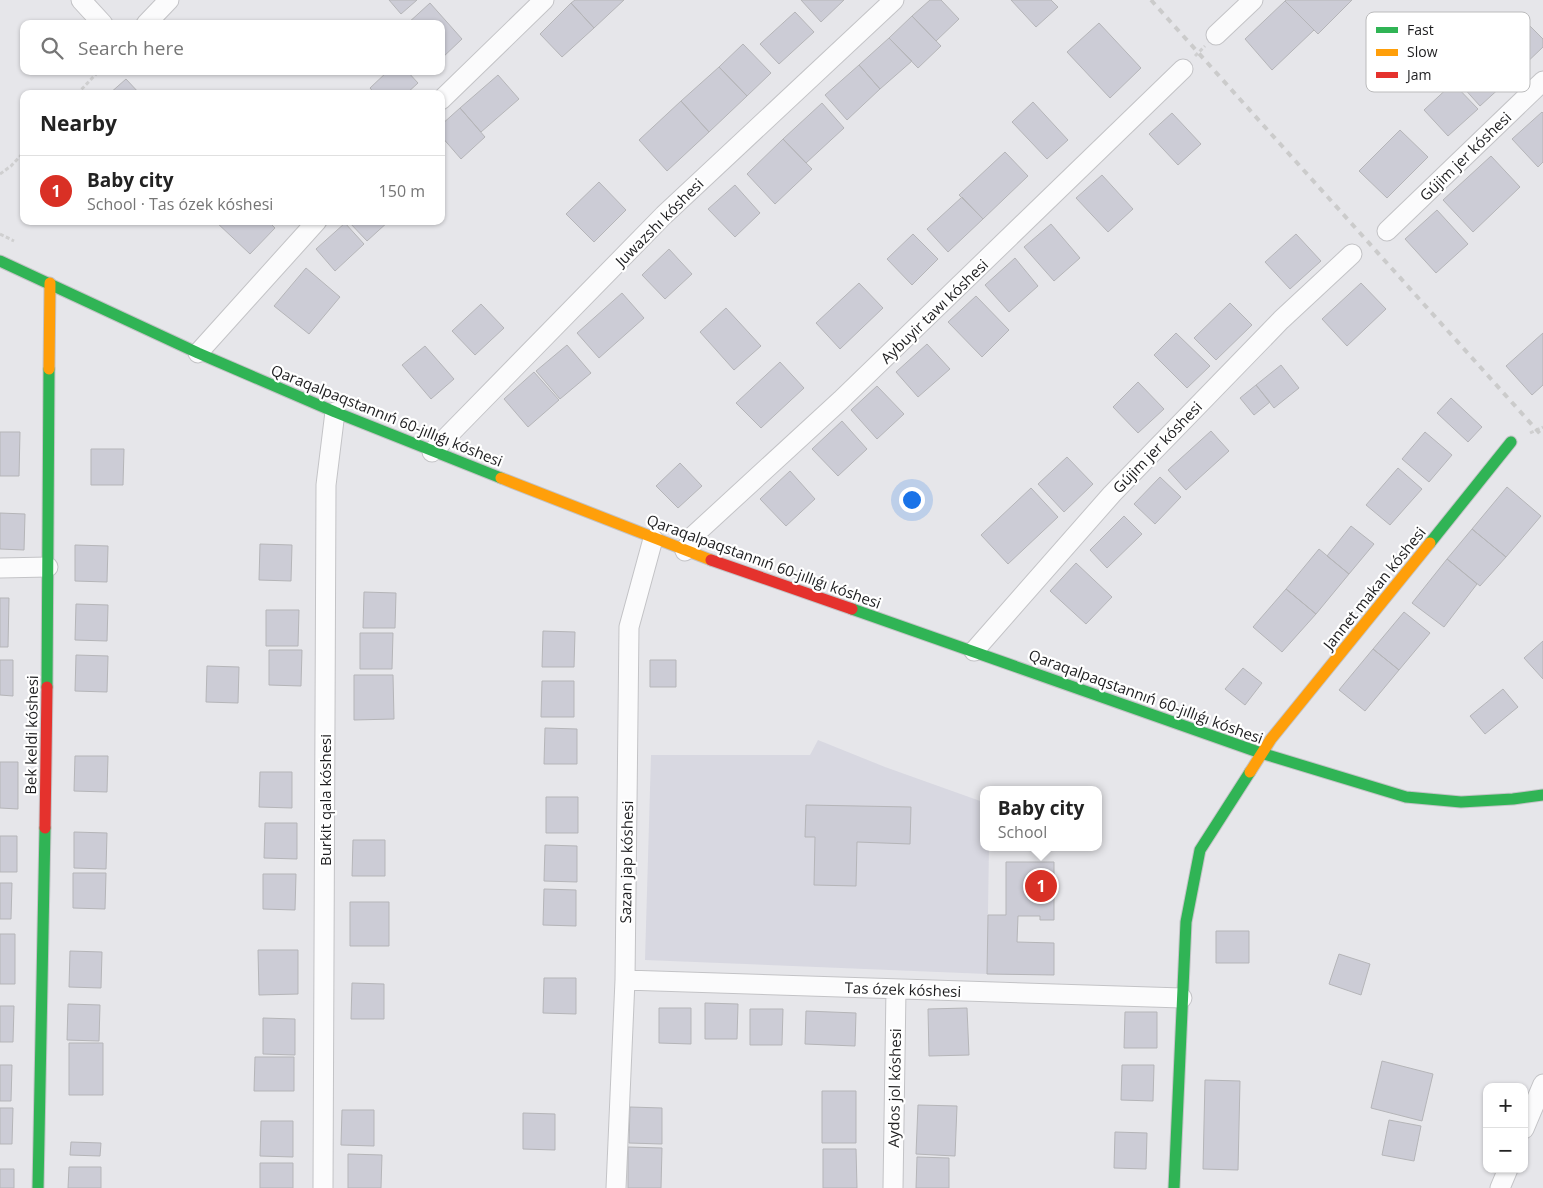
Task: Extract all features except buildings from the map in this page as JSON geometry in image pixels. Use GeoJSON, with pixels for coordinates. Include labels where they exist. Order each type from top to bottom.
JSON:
{"type":"FeatureCollection","features":[{"type":"Feature","properties":{"kind":"street"},"geometry":{"type":"LineString","coordinates":[[80,0],[99,20]]}},
{"type":"Feature","properties":{"kind":"street"},"geometry":{"type":"LineString","coordinates":[[150,20],[169,0]]}},
{"type":"Feature","properties":{"kind":"street"},"geometry":{"type":"LineString","coordinates":[[445,96],[544,0]]}},
{"type":"Feature","properties":{"kind":"street","name":"Juwazshı kóshesi"},"geometry":{"type":"LineString","coordinates":[[432,452],[664,214],[894,0]]}},
{"type":"Feature","properties":{"kind":"street"},"geometry":{"type":"LineString","coordinates":[[1216,35],[1253,0]]}},
{"type":"Feature","properties":{"kind":"street","name":"Aybuyir tawı kóshesi"},"geometry":{"type":"LineString","coordinates":[[685,551],[693,536],[848,393],[1183,70]]}},
{"type":"Feature","properties":{"kind":"street","name":"Gújim jer kóshesi"},"geometry":{"type":"LineString","coordinates":[[1386,231],[1543,81]]}},
{"type":"Feature","properties":{"kind":"street"},"geometry":{"type":"LineString","coordinates":[[198,353],[312,225]]}},
{"type":"Feature","properties":{"kind":"street","name":"Gújim jer kóshesi"},"geometry":{"type":"LineString","coordinates":[[974,651],[1112,494],[1281,320],[1352,254]]}},
{"type":"Feature","properties":{"kind":"street","name":"Qaraqalpaqstannıń 60-jıllıǵı kóshesi"},"geometry":{"type":"LineString","coordinates":[[0,261],[198,353],[335,412],[685,551],[1261,753],[1406,797],[1461,802],[1543,795]]}},
{"type":"Feature","properties":{"kind":"street","name":"Bek keldi kóshesi"},"geometry":{"type":"LineString","coordinates":[[38,1188],[47,737],[50,283]]}},
{"type":"Feature","properties":{"kind":"street","name":"Burkit qala kóshesi"},"geometry":{"type":"LineString","coordinates":[[323,1188],[326,485],[335,412]]}},
{"type":"Feature","properties":{"kind":"street","name":"Jannet makan kóshesi"},"geometry":{"type":"LineString","coordinates":[[1261,753],[1511,442]]}},
{"type":"Feature","properties":{"kind":"street","name":"Sazan jap kóshesi"},"geometry":{"type":"LineString","coordinates":[[616,1188],[625,980],[629,627],[653,538]]}},
{"type":"Feature","properties":{"kind":"street"},"geometry":{"type":"LineString","coordinates":[[0,568],[48,567]]}},
{"type":"Feature","properties":{"kind":"street"},"geometry":{"type":"LineString","coordinates":[[1174,1188],[1186,922],[1200,850],[1261,753]]}},
{"type":"Feature","properties":{"kind":"street","name":"Tas ózek kóshesi"},"geometry":{"type":"LineString","coordinates":[[625,980],[1182,998]]}},
{"type":"Feature","properties":{"kind":"street","name":"Aydos jol kóshesi"},"geometry":{"type":"LineString","coordinates":[[893,1188],[896,989]]}},
{"type":"Feature","properties":{"kind":"street"},"geometry":{"type":"LineString","coordinates":[[1524,1128],[1543,1084]]}},
{"type":"Feature","properties":{"kind":"street"},"geometry":{"type":"LineString","coordinates":[[1500,1188],[1506,1173]]}},
{"type":"Feature","properties":{"kind":"path"},"geometry":{"type":"LineString","coordinates":[[1183,70],[1216,35]]}},
{"type":"Feature","properties":{"kind":"path"},"geometry":{"type":"LineString","coordinates":[[81,90],[95,75]]}},
{"type":"Feature","properties":{"kind":"path"},"geometry":{"type":"LineString","coordinates":[[0,178],[1,173],[20,156]]}},
{"type":"Feature","properties":{"kind":"path"},"geometry":{"type":"LineString","coordinates":[[0,234],[18,242]]}},
{"type":"Feature","properties":{"kind":"shaded area"},"geometry":{"type":"Polygon","coordinates":[[[818,740],[885,767],[980,801],[980,851],[989,851],[987,974],[645,960],[651,755],[810,755],[818,740]]]}},
{"type":"Feature","properties":{"kind":"railway"},"geometry":{"type":"LineString","coordinates":[[1151,0],[1543,437]]}},
{"type":"Feature","properties":{"kind":"traffic: fast"},"geometry":{"type":"LineString","coordinates":[[0,261],[198,353],[335,412],[501,478]]}},
{"type":"Feature","properties":{"kind":"traffic: fast"},"geometry":{"type":"LineString","coordinates":[[47,687],[49,369]]}},
{"type":"Feature","properties":{"kind":"traffic: fast"},"geometry":{"type":"LineString","coordinates":[[1430,543],[1511,442]]}},
{"type":"Feature","properties":{"kind":"traffic: fast"},"geometry":{"type":"LineString","coordinates":[[852,609],[1261,753],[1406,797],[1461,802],[1543,795]]}},
{"type":"Feature","properties":{"kind":"traffic: fast"},"geometry":{"type":"LineString","coordinates":[[1174,1188],[1186,922],[1200,850],[1250,772]]}},
{"type":"Feature","properties":{"kind":"traffic: fast"},"geometry":{"type":"LineString","coordinates":[[38,1188],[45,828]]}},
{"type":"Feature","properties":{"kind":"traffic: slow"},"geometry":{"type":"LineString","coordinates":[[49,369],[50,283]]}},
{"type":"Feature","properties":{"kind":"traffic: slow"},"geometry":{"type":"LineString","coordinates":[[501,478],[711,560]]}},
{"type":"Feature","properties":{"kind":"traffic: slow"},"geometry":{"type":"LineString","coordinates":[[1250,772],[1271,739],[1430,543]]}},
{"type":"Feature","properties":{"kind":"traffic: jam"},"geometry":{"type":"LineString","coordinates":[[711,560],[852,609]]}},
{"type":"Feature","properties":{"kind":"traffic: jam"},"geometry":{"type":"LineString","coordinates":[[45,828],[47,687]]}},
{"type":"Feature","properties":{"kind":"place","name":"Baby city"},"geometry":{"type":"Point","coordinates":[1041,886]}}]}
